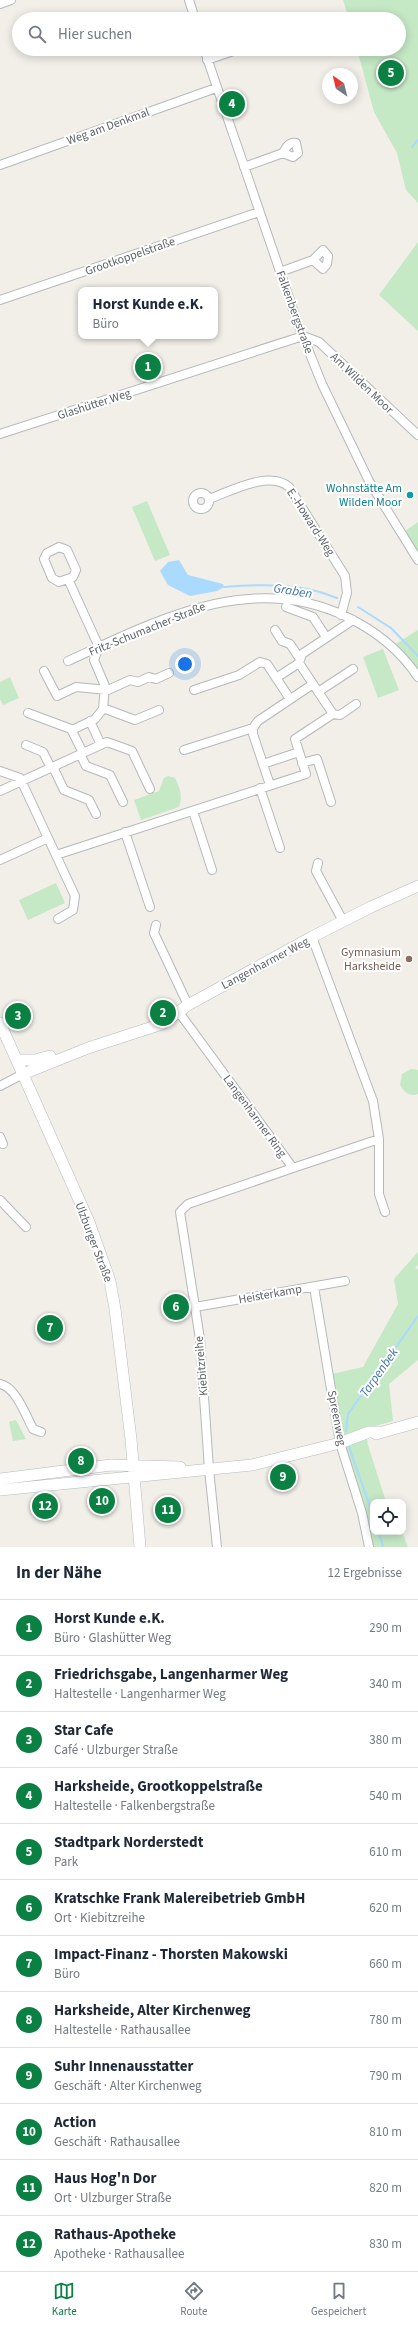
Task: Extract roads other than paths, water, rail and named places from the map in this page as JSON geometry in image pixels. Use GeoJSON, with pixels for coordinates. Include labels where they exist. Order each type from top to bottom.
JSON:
{"type":"FeatureCollection","features":[{"type":"Feature","properties":{"kind":"main road","name":"Langenharmer Weg"},"geometry":{"type":"LineString","coordinates":[[23,1074],[88,1048],[133,1032],[162,1024],[183,1008],[312,937],[418,886]]}},
{"type":"Feature","properties":{"kind":"main road","name":"Ulzburger Straße"},"geometry":{"type":"LineString","coordinates":[[0,1023],[89,1222],[110,1281],[115,1309],[133,1465],[140,1547]]}},
{"type":"Feature","properties":{"kind":"main road","name":"Langenharmer Weg"},"geometry":{"type":"LineString","coordinates":[[17,1060],[35,1060],[72,1048],[88,1048]]}},
{"type":"Feature","properties":{"kind":"main road"},"geometry":{"type":"LineString","coordinates":[[0,1490],[134,1476],[179,1473],[191,1470],[265,1463],[340,1442],[369,1432],[383,1432],[418,1422]]}},
{"type":"Feature","properties":{"kind":"main road"},"geometry":{"type":"LineString","coordinates":[[0,1479],[111,1465],[179,1466],[191,1470]]}},
{"type":"Feature","properties":{"kind":"street"},"geometry":{"type":"LineString","coordinates":[[0,4],[11,0]]}},
{"type":"Feature","properties":{"kind":"street"},"geometry":{"type":"LineString","coordinates":[[189,0],[193,12]]}},
{"type":"Feature","properties":{"kind":"street","name":"Falkenbergstraße"},"geometry":{"type":"LineString","coordinates":[[206,56],[303,336],[349,442],[369,481],[418,560]]}},
{"type":"Feature","properties":{"kind":"street"},"geometry":{"type":"LineString","coordinates":[[207,60],[219,56]]}},
{"type":"Feature","properties":{"kind":"street","name":"Weg am Denkmal"},"geometry":{"type":"LineString","coordinates":[[0,165],[216,88]]}},
{"type":"Feature","properties":{"kind":"street"},"geometry":{"type":"LineString","coordinates":[[244,167],[283,153]]}},
{"type":"Feature","properties":{"kind":"street","name":"Grootkoppelstraße"},"geometry":{"type":"LineString","coordinates":[[0,300],[259,212]]}},
{"type":"Feature","properties":{"kind":"street"},"geometry":{"type":"LineString","coordinates":[[280,272],[313,260]]}},
{"type":"Feature","properties":{"kind":"street","name":"Glashütter Weg"},"geometry":{"type":"LineString","coordinates":[[0,434],[303,336]]}},
{"type":"Feature","properties":{"kind":"street","name":"Am Wilden Moor"},"geometry":{"type":"LineString","coordinates":[[303,336],[319,342],[324,346],[418,435]]}},
{"type":"Feature","properties":{"kind":"street","name":"E.-Howard-Weg"},"geometry":{"type":"LineString","coordinates":[[209,499],[266,480],[279,481],[289,487],[344,576],[347,593],[342,614]]}},
{"type":"Feature","properties":{"kind":"street"},"geometry":{"type":"LineString","coordinates":[[60,547],[67,550],[76,571],[74,576],[68,579],[59,582],[53,579],[45,562],[47,553],[60,547]]}},
{"type":"Feature","properties":{"kind":"street"},"geometry":{"type":"LineString","coordinates":[[68,579],[99,647],[94,660],[104,683],[105,690],[103,708],[99,716],[72,730]]}},
{"type":"Feature","properties":{"kind":"street","name":"Fritz-Schumacher-Straße"},"geometry":{"type":"LineString","coordinates":[[68,662],[99,647],[192,609],[230,600],[256,598],[288,600],[320,607],[342,614],[390,644],[418,677]]}},
{"type":"Feature","properties":{"kind":"street"},"geometry":{"type":"LineString","coordinates":[[286,607],[312,617],[326,637]]}},
{"type":"Feature","properties":{"kind":"street"},"geometry":{"type":"LineString","coordinates":[[276,678],[299,661],[302,654],[353,620]]}},
{"type":"Feature","properties":{"kind":"street"},"geometry":{"type":"LineString","coordinates":[[275,630],[283,642],[290,644],[313,684],[333,714]]}},
{"type":"Feature","properties":{"kind":"street"},"geometry":{"type":"LineString","coordinates":[[194,690],[239,675],[259,662],[266,664],[290,699]]}},
{"type":"Feature","properties":{"kind":"street"},"geometry":{"type":"LineString","coordinates":[[318,692],[354,669]]}},
{"type":"Feature","properties":{"kind":"street"},"geometry":{"type":"LineString","coordinates":[[44,671],[56,696],[76,687],[105,690],[130,680],[138,682],[149,677],[156,679],[169,673]]}},
{"type":"Feature","properties":{"kind":"street"},"geometry":{"type":"LineString","coordinates":[[184,750],[253,728],[257,722],[313,684]]}},
{"type":"Feature","properties":{"kind":"street"},"geometry":{"type":"LineString","coordinates":[[56,855],[306,774],[296,739],[333,714],[341,714],[356,704]]}},
{"type":"Feature","properties":{"kind":"street"},"geometry":{"type":"LineString","coordinates":[[103,708],[135,720],[159,710]]}},
{"type":"Feature","properties":{"kind":"street"},"geometry":{"type":"LineString","coordinates":[[28,713],[72,730],[86,766],[110,775],[123,802]]}},
{"type":"Feature","properties":{"kind":"street"},"geometry":{"type":"LineString","coordinates":[[90,721],[101,744]]}},
{"type":"Feature","properties":{"kind":"street"},"geometry":{"type":"LineString","coordinates":[[253,728],[270,785]]}},
{"type":"Feature","properties":{"kind":"street"},"geometry":{"type":"LineString","coordinates":[[0,791],[108,742],[132,751],[150,789]]}},
{"type":"Feature","properties":{"kind":"street"},"geometry":{"type":"LineString","coordinates":[[26,745],[43,752],[64,790],[88,799],[96,814]]}},
{"type":"Feature","properties":{"kind":"street"},"geometry":{"type":"LineString","coordinates":[[263,764],[299,752]]}},
{"type":"Feature","properties":{"kind":"street"},"geometry":{"type":"LineString","coordinates":[[302,763],[317,759],[331,802]]}},
{"type":"Feature","properties":{"kind":"street"},"geometry":{"type":"LineString","coordinates":[[0,771],[20,778],[56,855],[75,901],[72,911],[58,919]]}},
{"type":"Feature","properties":{"kind":"street"},"geometry":{"type":"LineString","coordinates":[[260,788],[280,848]]}},
{"type":"Feature","properties":{"kind":"street"},"geometry":{"type":"LineString","coordinates":[[192,810],[212,870]]}},
{"type":"Feature","properties":{"kind":"street"},"geometry":{"type":"LineString","coordinates":[[126,832],[150,907]]}},
{"type":"Feature","properties":{"kind":"street"},"geometry":{"type":"LineString","coordinates":[[0,860],[48,838]]}},
{"type":"Feature","properties":{"kind":"street"},"geometry":{"type":"LineString","coordinates":[[318,863],[316,871],[343,921]]}},
{"type":"Feature","properties":{"kind":"street"},"geometry":{"type":"LineString","coordinates":[[156,925],[154,933],[183,1008]]}},
{"type":"Feature","properties":{"kind":"street"},"geometry":{"type":"LineString","coordinates":[[312,937],[370,1090],[379,1139],[379,1191],[385,1212]]}},
{"type":"Feature","properties":{"kind":"street","name":"Langenharmer Ring"},"geometry":{"type":"LineString","coordinates":[[183,1008],[293,1168],[379,1139]]}},
{"type":"Feature","properties":{"kind":"street","name":"Langenharmer Weg"},"geometry":{"type":"LineString","coordinates":[[0,1086],[23,1074]]}},
{"type":"Feature","properties":{"kind":"street","name":"Kiebitzreihe"},"geometry":{"type":"LineString","coordinates":[[217,1547],[209,1469],[200,1339],[180,1217],[183,1208],[188,1204],[293,1168]]}},
{"type":"Feature","properties":{"kind":"street"},"geometry":{"type":"LineString","coordinates":[[0,1200],[26,1226]]}},
{"type":"Feature","properties":{"kind":"street","name":"Heisterkamp"},"geometry":{"type":"LineString","coordinates":[[195,1307],[344,1281]]}},
{"type":"Feature","properties":{"kind":"street","name":"Spreenweg"},"geometry":{"type":"LineString","coordinates":[[314,1287],[340,1442],[362,1513],[369,1547]]}},
{"type":"Feature","properties":{"kind":"street"},"geometry":{"type":"LineString","coordinates":[[0,1384],[10,1390],[15,1396],[33,1430],[41,1432]]}},
{"type":"Feature","properties":{"kind":"water"},"geometry":{"type":"Polygon","coordinates":[[[179,560],[188,575],[223,584],[224,587],[217,591],[190,596],[168,585],[160,571],[168,562],[179,560]]]}},
{"type":"Feature","properties":{"kind":"waterway"},"geometry":{"type":"LineString","coordinates":[[412,147],[418,140]]}},
{"type":"Feature","properties":{"kind":"waterway","name":"Graben"},"geometry":{"type":"LineString","coordinates":[[224,587],[252,585],[296,587],[324,593],[337,598]]}},
{"type":"Feature","properties":{"kind":"waterway","name":"Graben"},"geometry":{"type":"LineString","coordinates":[[358,607],[391,628],[418,656]]}},
{"type":"Feature","properties":{"kind":"waterway","name":"Tarpenbek"},"geometry":{"type":"LineString","coordinates":[[346,1431],[348,1414],[418,1316]]}},
{"type":"Feature","properties":{"kind":"waterway","name":"Tarpenbek"},"geometry":{"type":"LineString","coordinates":[[349,1447],[370,1506]]}},
{"type":"Feature","properties":{"kind":"waterway","name":"Tarpenbek"},"geometry":{"type":"LineString","coordinates":[[380,1535],[383,1547]]}},
{"type":"Feature","properties":{"kind":"place","name":"Stadtpark Norderstedt"},"geometry":{"type":"Point","coordinates":[391,73]}},
{"type":"Feature","properties":{"kind":"place","name":"Harksheide, Grootkoppelstraße"},"geometry":{"type":"Point","coordinates":[232,104]}},
{"type":"Feature","properties":{"kind":"place","name":"Horst Kunde e.K."},"geometry":{"type":"Point","coordinates":[148,367]}},
{"type":"Feature","properties":{"kind":"place","name":"Wohnstätte Am Wilden Moor"},"geometry":{"type":"Point","coordinates":[410,495]}},
{"type":"Feature","properties":{"kind":"place","name":"Gymnasium Harksheide"},"geometry":{"type":"Point","coordinates":[409,959]}},
{"type":"Feature","properties":{"kind":"place","name":"Friedrichsgabe, Langenharmer Weg"},"geometry":{"type":"Point","coordinates":[163,1013]}},
{"type":"Feature","properties":{"kind":"place","name":"Star Cafe"},"geometry":{"type":"Point","coordinates":[18,1016]}},
{"type":"Feature","properties":{"kind":"place","name":"Kratschke Frank Malereibetrieb GmbH"},"geometry":{"type":"Point","coordinates":[176,1307]}},
{"type":"Feature","properties":{"kind":"place","name":"Impact-Finanz - Thorsten Makowski"},"geometry":{"type":"Point","coordinates":[50,1328]}},
{"type":"Feature","properties":{"kind":"place","name":"Harksheide, Alter Kirchenweg"},"geometry":{"type":"Point","coordinates":[81,1461]}},
{"type":"Feature","properties":{"kind":"place","name":"Suhr Innenausstatter"},"geometry":{"type":"Point","coordinates":[283,1477]}},
{"type":"Feature","properties":{"kind":"place","name":"Action"},"geometry":{"type":"Point","coordinates":[102,1501]}},
{"type":"Feature","properties":{"kind":"place","name":"Rathaus-Apotheke"},"geometry":{"type":"Point","coordinates":[45,1506]}},
{"type":"Feature","properties":{"kind":"place","name":"Haus Hog'n Dor"},"geometry":{"type":"Point","coordinates":[168,1510]}}]}
